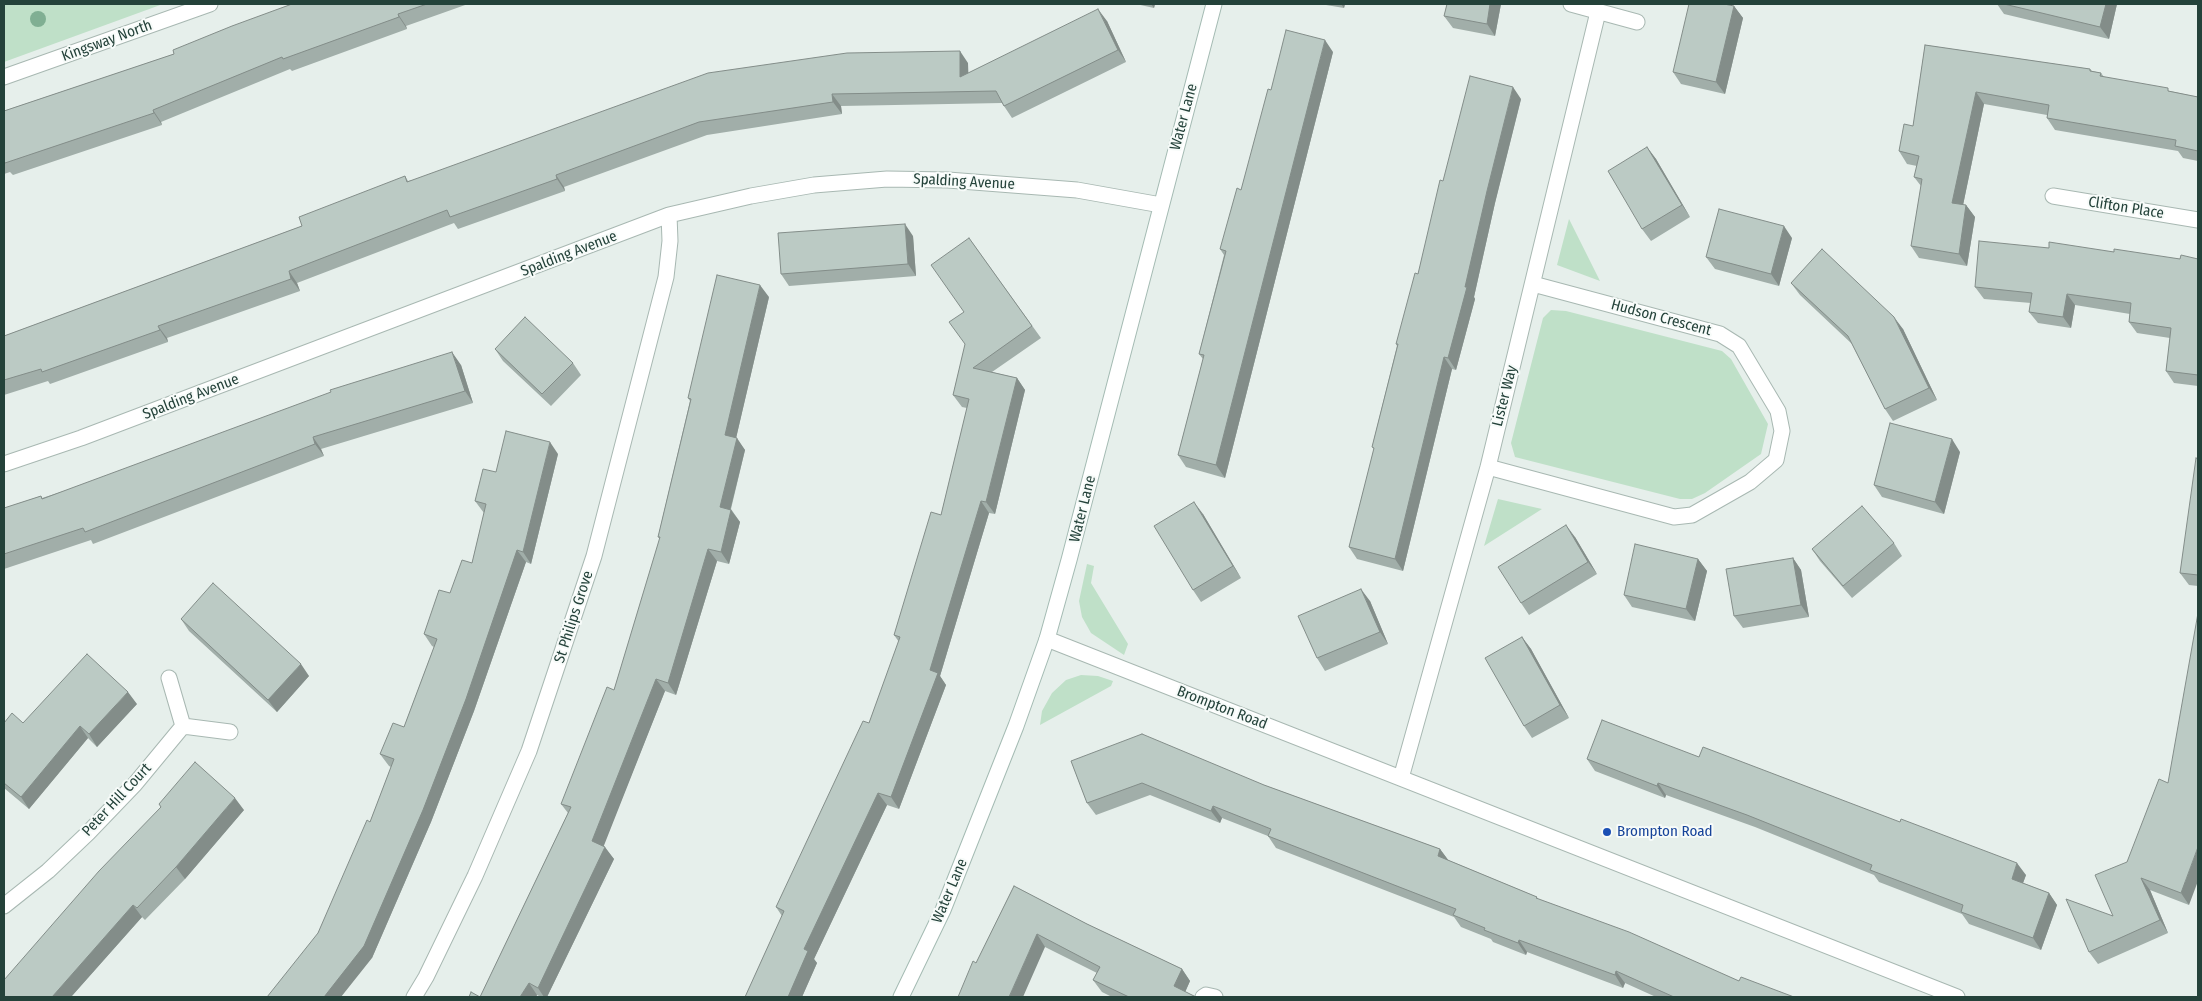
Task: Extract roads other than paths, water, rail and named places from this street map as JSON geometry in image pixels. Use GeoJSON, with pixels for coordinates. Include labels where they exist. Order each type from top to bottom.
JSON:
{"type":"FeatureCollection","features":[{"type":"Feature","properties":{"kind":"street","name":"Kingsway North"},"geometry":{"type":"LineString","coordinates":[[4,77],[210,4]]}},
{"type":"Feature","properties":{"kind":"street","name":"Water Lane"},"geometry":{"type":"LineString","coordinates":[[901,997],[943,910],[1016,726],[1047,639],[1214,4]]}},
{"type":"Feature","properties":{"kind":"street"},"geometry":{"type":"LineString","coordinates":[[1571,4],[1637,22]]}},
{"type":"Feature","properties":{"kind":"street","name":"Lister Way"},"geometry":{"type":"LineString","coordinates":[[1401,778],[1488,467],[1598,12]]}},
{"type":"Feature","properties":{"kind":"street","name":"Spalding Avenue"},"geometry":{"type":"LineString","coordinates":[[4,464],[90,435],[669,215],[751,196],[814,185],[887,179],[948,180],[1077,190],[1161,205]]}},
{"type":"Feature","properties":{"kind":"street","name":"Clifton Place"},"geometry":{"type":"LineString","coordinates":[[2053,196],[2198,220]]}},
{"type":"Feature","properties":{"kind":"street","name":"St Philips Grove"},"geometry":{"type":"LineString","coordinates":[[414,997],[426,977],[476,876],[529,751],[591,566],[666,277],[670,241],[669,215]]}},
{"type":"Feature","properties":{"kind":"street","name":"Hudson Crescent"},"geometry":{"type":"LineString","coordinates":[[1488,467],[1674,517],[1692,516],[1750,482],[1776,460],[1782,431],[1778,411],[1739,346],[1720,334],[1533,284]]}},
{"type":"Feature","properties":{"kind":"street","name":"Brompton Road"},"geometry":{"type":"LineString","coordinates":[[1047,639],[1957,997]]}},
{"type":"Feature","properties":{"kind":"street"},"geometry":{"type":"LineString","coordinates":[[169,678],[182,726],[230,732]]}},
{"type":"Feature","properties":{"kind":"street","name":"Peter Hill Court"},"geometry":{"type":"LineString","coordinates":[[4,906],[48,870],[135,784],[182,726]]}},
{"type":"Feature","properties":{"kind":"street"},"geometry":{"type":"LineString","coordinates":[[1203,997],[1206,995],[1215,997]]}},
{"type":"Feature","properties":{"kind":"place","name":"Brompton Road"},"geometry":{"type":"Point","coordinates":[1607,832]}}]}
